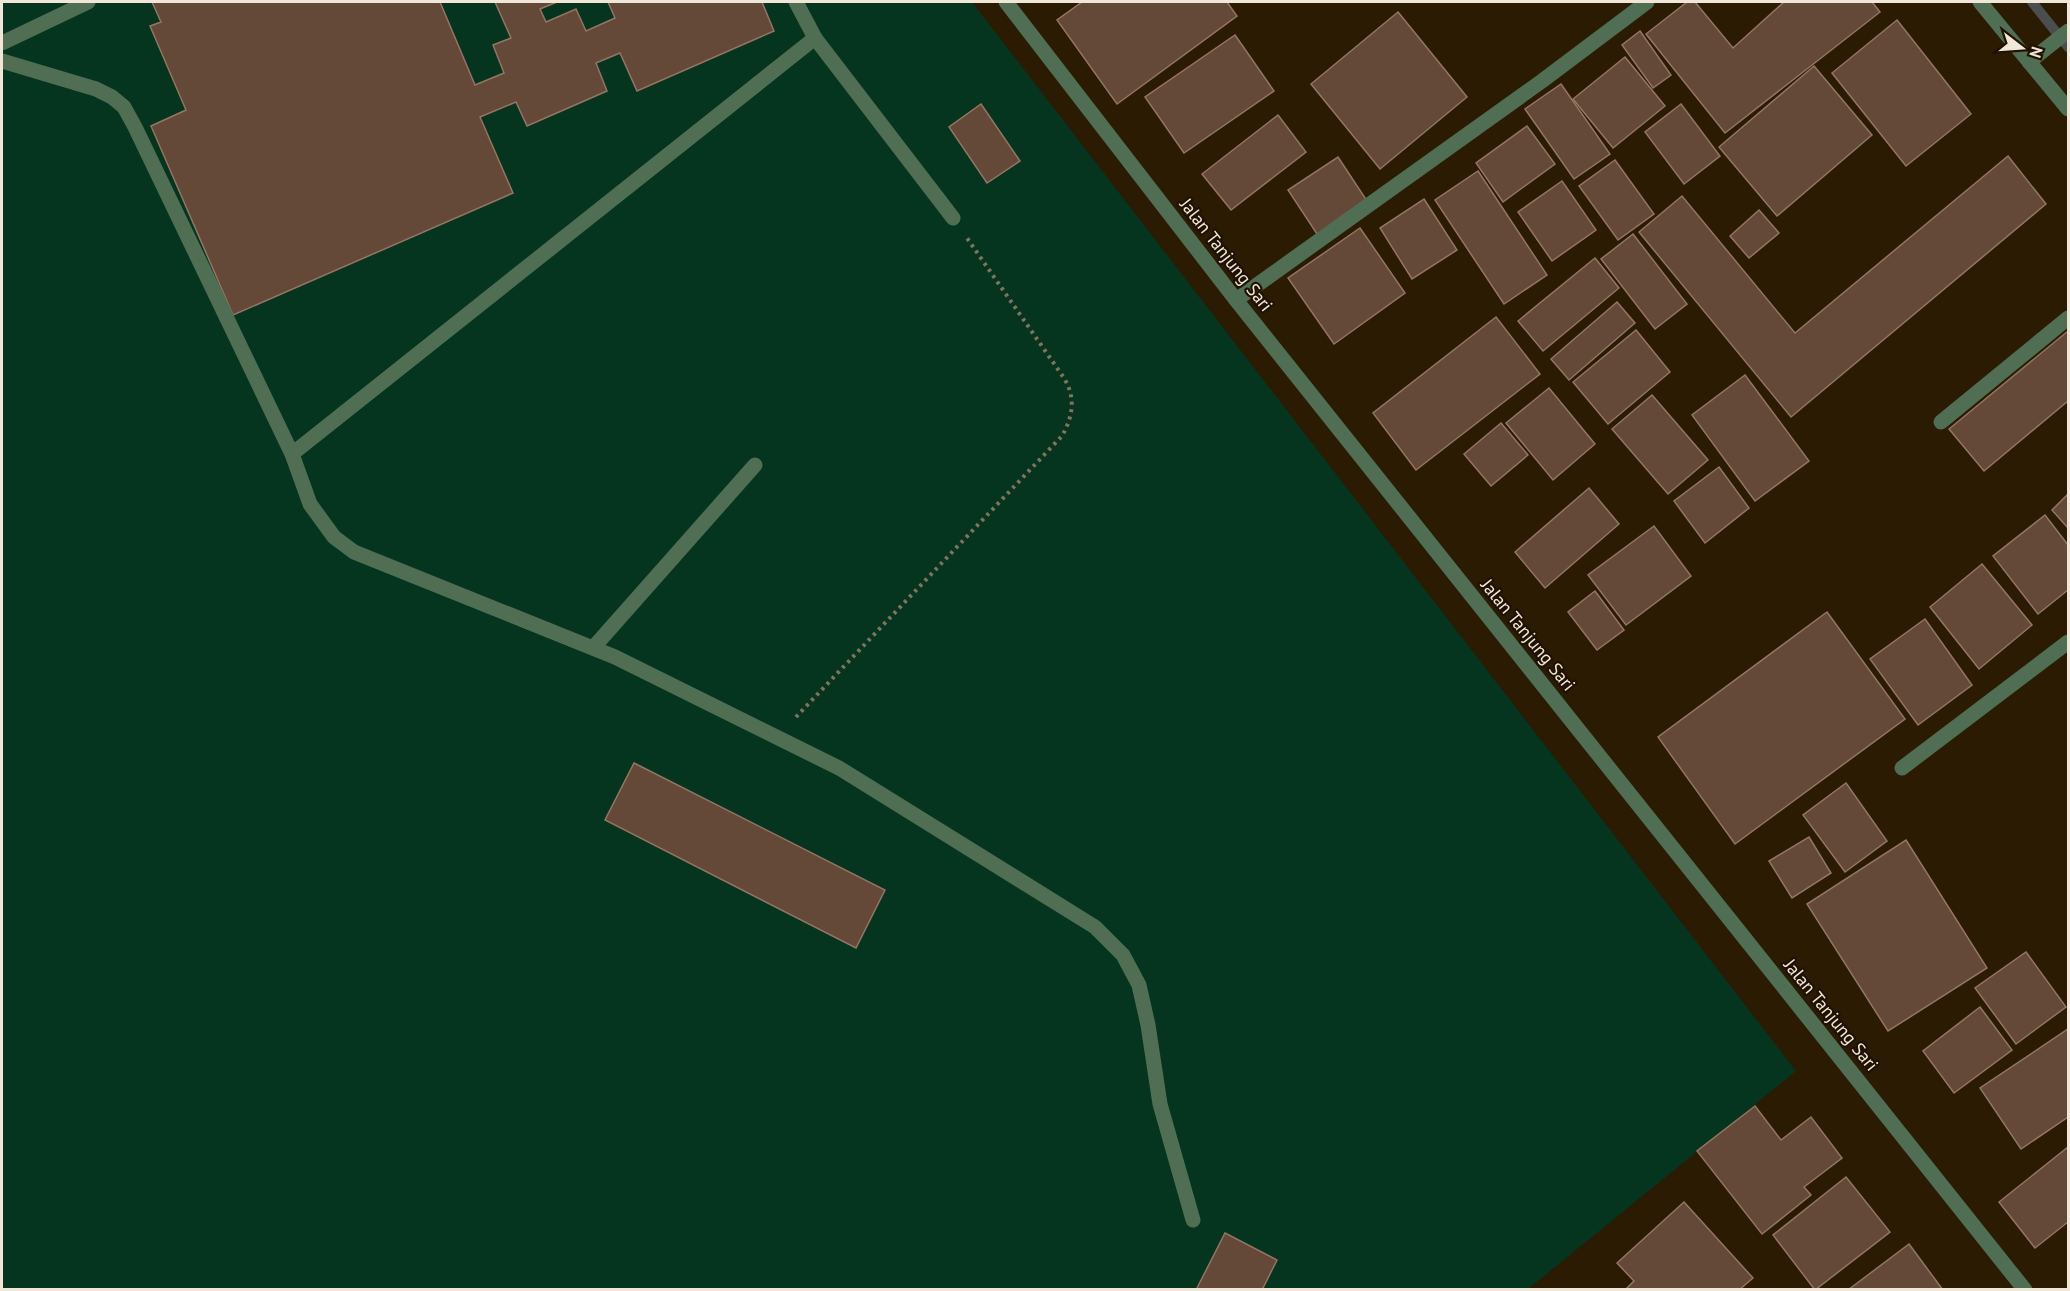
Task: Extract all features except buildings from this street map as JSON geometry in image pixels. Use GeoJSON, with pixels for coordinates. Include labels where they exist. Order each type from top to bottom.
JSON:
{"type":"FeatureCollection","features":[{"type":"Feature","properties":{"kind":"street"},"geometry":{"type":"LineString","coordinates":[[2,43],[88,2]]}},
{"type":"Feature","properties":{"kind":"street"},"geometry":{"type":"LineString","coordinates":[[796,2],[815,38],[953,218]]}},
{"type":"Feature","properties":{"kind":"street","name":"Jalan Tanjung Sari"},"geometry":{"type":"LineString","coordinates":[[1006,2],[1236,300],[2025,1290]]}},
{"type":"Feature","properties":{"kind":"street"},"geometry":{"type":"LineString","coordinates":[[1236,300],[1542,81],[1647,2]]}},
{"type":"Feature","properties":{"kind":"street"},"geometry":{"type":"LineString","coordinates":[[1980,2],[2068,110]]}},
{"type":"Feature","properties":{"kind":"street"},"geometry":{"type":"LineString","coordinates":[[2030,62],[2068,31]]}},
{"type":"Feature","properties":{"kind":"street"},"geometry":{"type":"LineString","coordinates":[[292,454],[815,38]]}},
{"type":"Feature","properties":{"kind":"street"},"geometry":{"type":"LineString","coordinates":[[2,61],[96,89],[112,97],[124,107],[141,137],[292,454],[310,504],[334,537],[354,552],[615,657],[839,768],[1095,927],[1124,955],[1139,985],[1148,1025],[1160,1104],[1193,1220]]}},
{"type":"Feature","properties":{"kind":"street"},"geometry":{"type":"LineString","coordinates":[[1941,422],[2068,318]]}},
{"type":"Feature","properties":{"kind":"street"},"geometry":{"type":"LineString","coordinates":[[593,648],[755,465]]}},
{"type":"Feature","properties":{"kind":"street"},"geometry":{"type":"LineString","coordinates":[[1902,768],[2068,642]]}},
{"type":"Feature","properties":{"kind":"path"},"geometry":{"type":"LineString","coordinates":[[777,737],[1062,436],[1071,417],[1073,405],[1071,389],[1065,378],[953,218]]}},
{"type":"Feature","properties":{"kind":"green space"},"geometry":{"type":"Polygon","coordinates":[[[2,2],[972,2],[1796,1071],[1528,1289],[2,1290],[2,2]]]}},
{"type":"Feature","properties":{"kind":"waterway"},"geometry":{"type":"LineString","coordinates":[[2032,2],[2068,47]]}}]}
